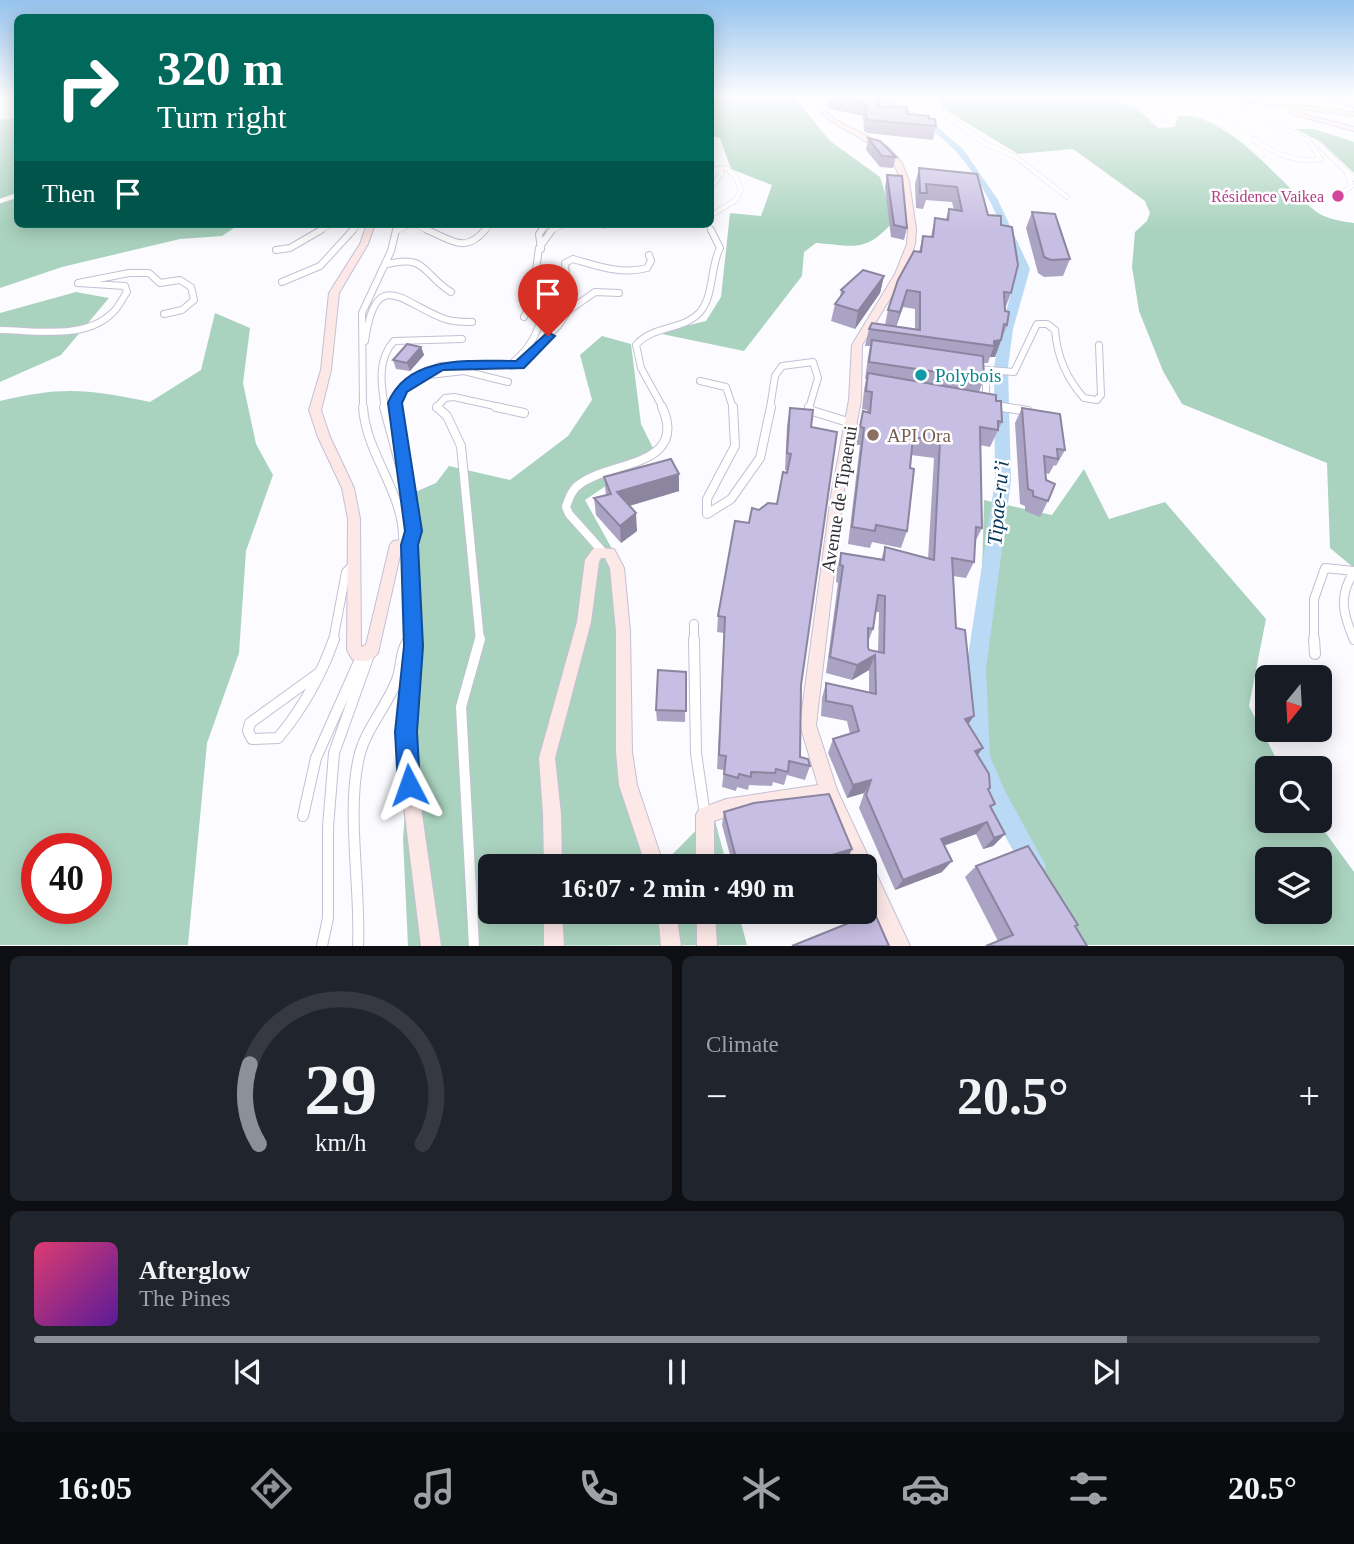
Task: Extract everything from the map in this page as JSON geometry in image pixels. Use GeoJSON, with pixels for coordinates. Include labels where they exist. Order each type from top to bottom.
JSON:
{"type":"FeatureCollection","features":[{"type":"Feature","properties":{"kind":"main road","name":"Avenue de Tipaerui"},"geometry":{"type":"LineString","coordinates":[[872,141],[886,149],[902,169],[911,244],[890,294],[859,338],[862,351],[862,384],[850,423],[836,496],[808,717],[810,736],[829,792],[900,946]]}},
{"type":"Feature","properties":{"kind":"main road"},"geometry":{"type":"LineString","coordinates":[[369,228],[334,293],[326,370],[315,410],[324,438],[348,488],[356,539],[354,650],[366,654],[376,640],[394,549],[406,545]]}},
{"type":"Feature","properties":{"kind":"main road"},"geometry":{"type":"LineString","coordinates":[[705,854],[705,815],[726,808],[829,792]]}},
{"type":"Feature","properties":{"kind":"main road"},"geometry":{"type":"LineString","coordinates":[[553,924],[554,946]]}},
{"type":"Feature","properties":{"kind":"main road"},"geometry":{"type":"LineString","coordinates":[[668,924],[671,946]]}},
{"type":"Feature","properties":{"kind":"main road"},"geometry":{"type":"LineString","coordinates":[[706,924],[707,946]]}},
{"type":"Feature","properties":{"kind":"street"},"geometry":{"type":"LineString","coordinates":[[982,141],[1016,157],[1067,197]]}},
{"type":"Feature","properties":{"kind":"street"},"geometry":{"type":"LineString","coordinates":[[1247,141],[1262,155]]}},
{"type":"Feature","properties":{"kind":"street"},"geometry":{"type":"LineString","coordinates":[[1260,141],[1288,160],[1321,159],[1320,152],[1306,141]]}},
{"type":"Feature","properties":{"kind":"street"},"geometry":{"type":"LineString","coordinates":[[1314,141],[1330,153],[1354,179]]}},
{"type":"Feature","properties":{"kind":"street"},"geometry":{"type":"LineString","coordinates":[[1330,153],[1351,181],[1352,186],[1345,191]]}},
{"type":"Feature","properties":{"kind":"street"},"geometry":{"type":"LineString","coordinates":[[714,173],[723,167],[733,171],[741,190],[736,200],[714,214]]}},
{"type":"Feature","properties":{"kind":"street"},"geometry":{"type":"LineString","coordinates":[[714,184],[722,173],[716,169]]}},
{"type":"Feature","properties":{"kind":"street"},"geometry":{"type":"LineString","coordinates":[[276,250],[290,248],[325,228]]}},
{"type":"Feature","properties":{"kind":"street"},"geometry":{"type":"LineString","coordinates":[[282,282],[320,265],[355,228]]}},
{"type":"Feature","properties":{"kind":"street"},"geometry":{"type":"LineString","coordinates":[[402,228],[397,230],[387,264],[363,305],[360,321],[363,415],[396,502],[406,545],[413,633],[406,758],[431,946]]}},
{"type":"Feature","properties":{"kind":"street"},"geometry":{"type":"LineString","coordinates":[[423,228],[449,242],[463,244],[475,242],[487,228]]}},
{"type":"Feature","properties":{"kind":"street"},"geometry":{"type":"LineString","coordinates":[[541,249],[539,234],[544,228]]}},
{"type":"Feature","properties":{"kind":"street"},"geometry":{"type":"LineString","coordinates":[[524,317],[530,309],[534,285],[532,264],[552,230],[556,228]]}},
{"type":"Feature","properties":{"kind":"street"},"geometry":{"type":"LineString","coordinates":[[603,552],[601,546],[572,521],[566,507],[581,482],[654,454],[664,442],[669,427],[667,420],[639,364],[636,345],[646,333],[689,320],[703,309],[713,262],[720,247],[710,228]]}},
{"type":"Feature","properties":{"kind":"street"},"geometry":{"type":"LineString","coordinates":[[568,311],[565,263],[568,260],[633,272],[647,268],[651,261],[649,254]]}},
{"type":"Feature","properties":{"kind":"street"},"geometry":{"type":"LineString","coordinates":[[387,264],[409,259],[420,261],[426,264],[437,283],[451,292]]}},
{"type":"Feature","properties":{"kind":"street"},"geometry":{"type":"LineString","coordinates":[[0,330],[78,328],[98,323],[111,315],[127,292],[125,286],[78,284],[128,273],[149,272],[160,284],[180,280],[191,287],[194,300],[189,305],[164,314]]}},
{"type":"Feature","properties":{"kind":"street"},"geometry":{"type":"LineString","coordinates":[[506,367],[522,357],[538,328],[542,293],[541,286],[534,285]]}},
{"type":"Feature","properties":{"kind":"street"},"geometry":{"type":"LineString","coordinates":[[406,545],[414,531],[403,472],[395,403],[401,389],[446,364],[506,367],[527,361],[568,311],[595,292],[619,293]]}},
{"type":"Feature","properties":{"kind":"street"},"geometry":{"type":"LineString","coordinates":[[363,350],[369,315],[376,301],[382,298],[407,298],[448,320],[471,322]]}},
{"type":"Feature","properties":{"kind":"street"},"geometry":{"type":"LineString","coordinates":[[960,367],[1014,372],[1037,324],[1047,324],[1055,330],[1055,344],[1067,378],[1084,398],[1097,400],[1101,396],[1099,345]]}},
{"type":"Feature","properties":{"kind":"street"},"geometry":{"type":"LineString","coordinates":[[403,472],[394,452],[383,397],[382,354],[387,345],[394,341],[462,339]]}},
{"type":"Feature","properties":{"kind":"street"},"geometry":{"type":"LineString","coordinates":[[700,381],[726,387],[737,434],[728,465],[705,501],[707,514],[719,512],[759,461],[766,436],[775,376],[782,366],[813,362],[818,378],[809,410],[850,423]]}},
{"type":"Feature","properties":{"kind":"street"},"geometry":{"type":"LineString","coordinates":[[423,376],[464,371],[508,382]]}},
{"type":"Feature","properties":{"kind":"street"},"geometry":{"type":"LineString","coordinates":[[986,403],[989,371]]}},
{"type":"Feature","properties":{"kind":"street"},"geometry":{"type":"LineString","coordinates":[[474,946],[461,707],[480,643],[461,446],[447,416],[436,408],[445,398],[454,397],[524,413]]}},
{"type":"Feature","properties":{"kind":"street"},"geometry":{"type":"LineString","coordinates":[[975,401],[1035,412]]}},
{"type":"Feature","properties":{"kind":"street"},"geometry":{"type":"LineString","coordinates":[[552,854],[547,758],[584,622],[592,560],[603,552],[609,553],[615,559],[620,593],[628,785],[651,854]]}},
{"type":"Feature","properties":{"kind":"street"},"geometry":{"type":"LineString","coordinates":[[320,673],[250,723],[248,732],[252,739],[278,738],[289,726],[320,673],[336,637],[346,572],[356,563]]}},
{"type":"Feature","properties":{"kind":"street"},"geometry":{"type":"LineString","coordinates":[[1315,654],[1312,627],[1316,583],[1325,568],[1354,571]]}},
{"type":"Feature","properties":{"kind":"street"},"geometry":{"type":"LineString","coordinates":[[1354,571],[1343,585],[1341,609],[1354,640]]}},
{"type":"Feature","properties":{"kind":"street"},"geometry":{"type":"LineString","coordinates":[[694,624],[695,752],[705,815]]}},
{"type":"Feature","properties":{"kind":"street"},"geometry":{"type":"LineString","coordinates":[[358,946],[360,907],[355,807],[359,756],[397,679],[404,646],[413,633]]}},
{"type":"Feature","properties":{"kind":"street"},"geometry":{"type":"LineString","coordinates":[[303,816],[316,758],[366,654]]}},
{"type":"Feature","properties":{"kind":"street"},"geometry":{"type":"LineString","coordinates":[[322,946],[329,922],[327,871],[334,755],[341,729],[366,674],[366,654]]}},
{"type":"Feature","properties":{"kind":"green space"},"geometry":{"type":"Polygon","coordinates":[[[0,141],[14,141],[14,228],[234,228],[222,236],[180,239],[62,267],[0,288],[0,141]]]}},
{"type":"Feature","properties":{"kind":"green space"},"geometry":{"type":"Polygon","coordinates":[[[721,141],[830,141],[880,177],[894,221],[867,243],[851,246],[816,243],[804,252],[802,276],[744,351],[657,333],[706,321],[721,297],[730,213],[761,216],[772,185],[731,169],[721,141]]]}},
{"type":"Feature","properties":{"kind":"green space"},"geometry":{"type":"Polygon","coordinates":[[[997,141],[1239,141],[1317,212],[1332,219],[1354,223],[1354,568],[1330,548],[1327,463],[1182,404],[1163,371],[1139,311],[1132,267],[1135,232],[1147,221],[1150,213],[1145,201],[1073,149],[1018,154],[997,141]]]}},
{"type":"Feature","properties":{"kind":"green space"},"geometry":{"type":"Polygon","coordinates":[[[1321,142],[1354,142],[1354,173],[1321,142]]]}},
{"type":"Feature","properties":{"kind":"green space"},"geometry":{"type":"Polygon","coordinates":[[[76,292],[109,298],[61,355],[0,382],[0,313],[76,292]]]}},
{"type":"Feature","properties":{"kind":"green space"},"geometry":{"type":"Polygon","coordinates":[[[215,313],[250,328],[243,383],[256,444],[273,475],[246,551],[239,653],[207,743],[188,945],[0,945],[0,401],[41,393],[75,391],[110,394],[150,402],[201,370],[215,313]]]}},
{"type":"Feature","properties":{"kind":"green space"},"geometry":{"type":"Polygon","coordinates":[[[602,336],[631,344],[641,424],[653,448],[622,475],[585,500],[621,565],[628,750],[649,854],[478,854],[478,924],[741,924],[747,945],[408,946],[403,839],[420,608],[413,493],[436,483],[449,466],[510,480],[568,436],[592,400],[580,355],[602,336]]]}},
{"type":"Feature","properties":{"kind":"green space"},"geometry":{"type":"Polygon","coordinates":[[[1084,469],[1109,519],[1165,502],[1266,619],[1249,706],[1255,718],[1255,742],[1268,742],[1275,756],[1255,756],[1255,833],[1326,833],[1354,872],[1354,945],[1086,945],[1026,851],[994,783],[982,748],[971,675],[981,584],[984,500],[1052,515],[1084,469]]]}},
{"type":"Feature","properties":{"kind":"green space"},"geometry":{"type":"Polygon","coordinates":[[[713,813],[724,854],[673,854],[713,813]]]}},
{"type":"Feature","properties":{"kind":"building"},"geometry":{"type":"Polygon","coordinates":[[[870,141],[880,141],[896,157],[882,156],[870,141]]]}},
{"type":"Feature","properties":{"kind":"building"},"geometry":{"type":"Polygon","coordinates":[[[919,168],[977,174],[988,215],[1001,216],[1001,225],[1012,227],[1018,265],[1011,293],[1004,292],[1005,311],[1009,312],[1007,325],[1004,324],[1001,340],[994,341],[994,346],[869,329],[872,323],[920,330],[920,292],[907,290],[900,312],[888,310],[898,280],[914,251],[921,252],[923,236],[933,237],[935,218],[948,220],[949,209],[962,211],[957,187],[926,184],[927,193],[920,193],[919,168]]]}},
{"type":"Feature","properties":{"kind":"building"},"geometry":{"type":"Polygon","coordinates":[[[887,175],[902,176],[907,228],[894,225],[887,175]]]}},
{"type":"Feature","properties":{"kind":"building"},"geometry":{"type":"Polygon","coordinates":[[[1032,212],[1055,214],[1070,259],[1051,260],[1044,257],[1032,212]]]}},
{"type":"Feature","properties":{"kind":"building"},"geometry":{"type":"Polygon","coordinates":[[[863,270],[884,276],[858,311],[835,304],[844,292],[841,290],[863,270]]]}},
{"type":"Feature","properties":{"kind":"building"},"geometry":{"type":"Polygon","coordinates":[[[872,340],[983,356],[984,379],[869,362],[872,340]]]}},
{"type":"Feature","properties":{"kind":"building"},"geometry":{"type":"Polygon","coordinates":[[[407,344],[421,347],[407,363],[393,360],[407,344]]]}},
{"type":"Feature","properties":{"kind":"building"},"geometry":{"type":"Polygon","coordinates":[[[868,373],[996,395],[996,401],[1001,401],[1002,422],[998,421],[998,430],[980,427],[982,528],[976,527],[974,562],[952,558],[956,628],[965,630],[974,716],[965,719],[983,748],[975,751],[989,774],[988,789],[995,804],[990,806],[1005,834],[994,838],[987,822],[941,839],[952,861],[903,880],[866,795],[871,780],[853,785],[833,739],[859,731],[852,706],[826,701],[826,683],[876,694],[875,655],[857,665],[830,657],[843,566],[840,565],[841,553],[884,560],[885,547],[934,560],[940,441],[913,437],[910,468],[914,469],[907,531],[876,525],[875,531],[852,527],[864,428],[860,427],[863,411],[870,413],[872,392],[866,391],[868,373]],[[878,595],[873,629],[868,628],[869,650],[884,653],[885,596],[878,595]]]}},
{"type":"Feature","properties":{"kind":"building"},"geometry":{"type":"Polygon","coordinates":[[[790,408],[813,410],[811,427],[837,432],[801,685],[800,757],[808,759],[810,766],[789,761],[788,772],[776,769],[775,773],[751,772],[751,777],[739,774],[738,778],[724,774],[726,756],[719,755],[725,617],[718,616],[735,521],[749,523],[752,508],[759,510],[768,503],[777,504],[783,472],[787,473],[791,454],[787,453],[790,408]]]}},
{"type":"Feature","properties":{"kind":"building"},"geometry":{"type":"Polygon","coordinates":[[[1022,408],[1060,414],[1065,450],[1057,449],[1058,459],[1044,456],[1046,480],[1055,484],[1048,501],[1033,496],[1033,491],[1028,489],[1022,408]]]}},
{"type":"Feature","properties":{"kind":"building"},"geometry":{"type":"Polygon","coordinates":[[[671,459],[679,474],[617,492],[636,513],[620,526],[594,498],[611,494],[604,477],[671,459]]]}},
{"type":"Feature","properties":{"kind":"building"},"geometry":{"type":"Polygon","coordinates":[[[658,670],[686,672],[686,711],[656,710],[658,670]]]}},
{"type":"Feature","properties":{"kind":"building"},"geometry":{"type":"Polygon","coordinates":[[[829,794],[852,849],[835,854],[735,854],[724,812],[754,803],[829,794]]]}},
{"type":"Feature","properties":{"kind":"building"},"geometry":{"type":"Polygon","coordinates":[[[1028,846],[1078,925],[1075,926],[1087,946],[986,946],[1013,935],[976,866],[1028,846]]]}},
{"type":"Feature","properties":{"kind":"building"},"geometry":{"type":"Polygon","coordinates":[[[877,919],[889,946],[792,946],[847,924],[877,924],[877,919]]]}},
{"type":"Feature","properties":{"kind":"waterway","name":"Tipae-ru’i"},"geometry":{"type":"LineString","coordinates":[[950,141],[971,166],[993,200],[1024,269],[1007,329],[1001,367],[1003,481],[976,669],[979,756],[997,799],[1034,866]]}},
{"type":"Feature","properties":{"kind":"place","name":"Résidence Vaikea"},"geometry":{"type":"Point","coordinates":[1338,196]}},
{"type":"Feature","properties":{"kind":"place","name":"Polybois"},"geometry":{"type":"Point","coordinates":[921,375]}},
{"type":"Feature","properties":{"kind":"place","name":"API Ora"},"geometry":{"type":"Point","coordinates":[873,435]}},
{"type":"Feature","properties":{"kind":"route"},"geometry":{"type":"LineString","coordinates":[[409,785],[406,732],[414,646],[410,602],[410,545],[414,531],[403,472],[395,403],[401,389],[440,366],[455,364],[512,367],[527,361],[548,336]]}}]}
